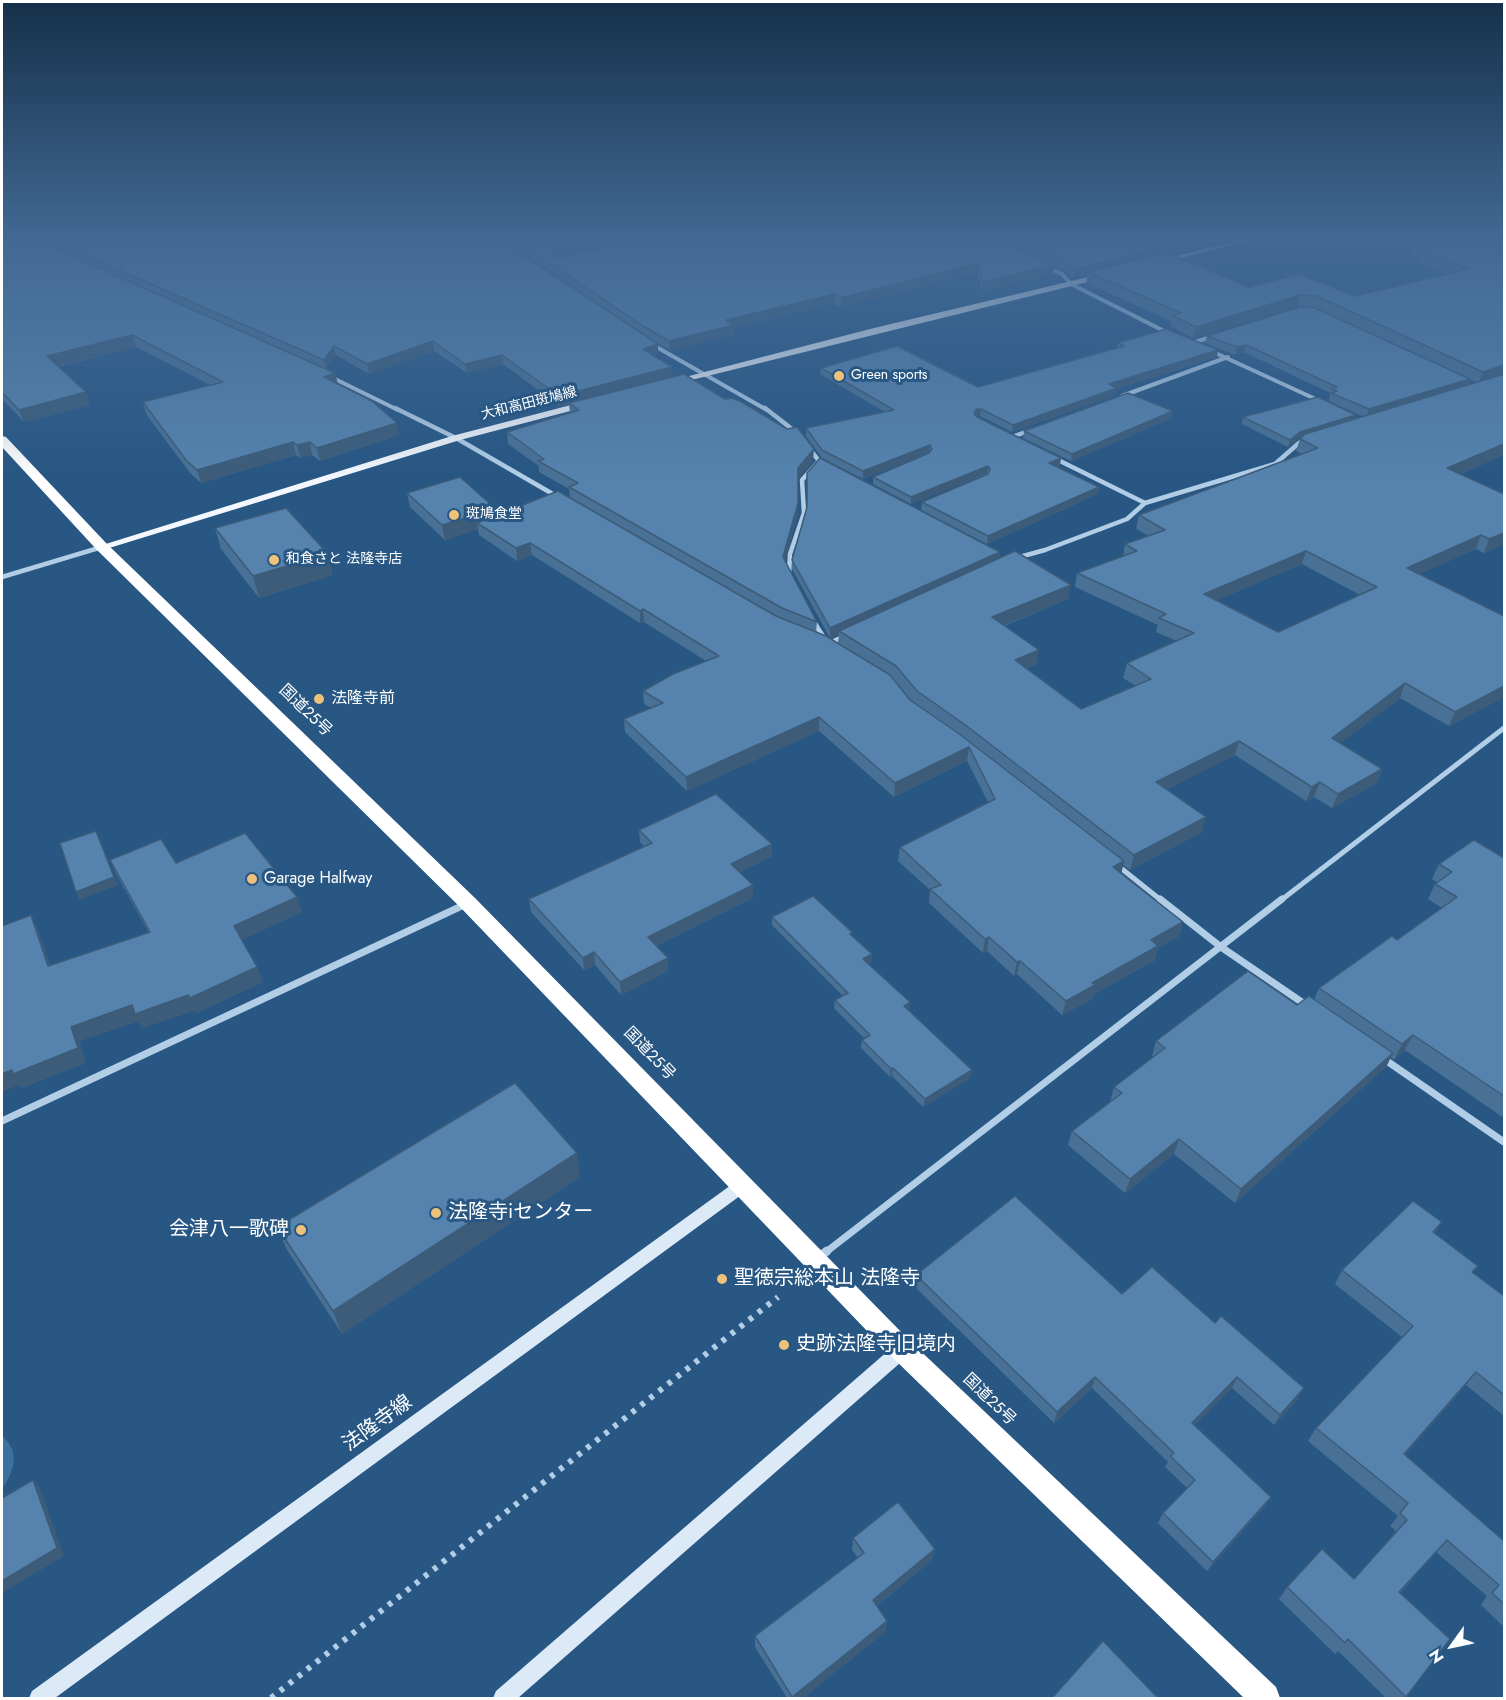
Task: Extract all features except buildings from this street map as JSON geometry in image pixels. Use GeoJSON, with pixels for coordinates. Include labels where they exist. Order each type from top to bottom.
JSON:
{"type":"FeatureCollection","features":[{"type":"Feature","properties":{"kind":"highway","name":"国道25号"},"geometry":{"type":"LineString","coordinates":[[2,440],[102,547],[468,903],[902,1350],[1266,1698]]}},
{"type":"Feature","properties":{"kind":"main road"},"geometry":{"type":"LineString","coordinates":[[659,385],[921,319]]}},
{"type":"Feature","properties":{"kind":"main road","name":"大和高田斑鳩線"},"geometry":{"type":"LineString","coordinates":[[102,547],[456,438],[603,400]]}},
{"type":"Feature","properties":{"kind":"main road","name":"法隆寺線"},"geometry":{"type":"LineString","coordinates":[[39,1698],[743,1185]]}},
{"type":"Feature","properties":{"kind":"main road"},"geometry":{"type":"LineString","coordinates":[[503,1698],[902,1350]]}},
{"type":"Feature","properties":{"kind":"street"},"geometry":{"type":"LineString","coordinates":[[1141,319],[1170,334]]}},
{"type":"Feature","properties":{"kind":"street"},"geometry":{"type":"LineString","coordinates":[[1192,343],[1224,333]]}},
{"type":"Feature","properties":{"kind":"street"},"geometry":{"type":"LineString","coordinates":[[1181,339],[1201,347]]}},
{"type":"Feature","properties":{"kind":"street"},"geometry":{"type":"LineString","coordinates":[[650,344],[761,405],[801,435]]}},
{"type":"Feature","properties":{"kind":"street"},"geometry":{"type":"LineString","coordinates":[[1210,350],[1323,402]]}},
{"type":"Feature","properties":{"kind":"street"},"geometry":{"type":"LineString","coordinates":[[1120,397],[1228,357]]}},
{"type":"Feature","properties":{"kind":"street"},"geometry":{"type":"LineString","coordinates":[[321,372],[456,438],[561,499]]}},
{"type":"Feature","properties":{"kind":"street"},"geometry":{"type":"LineString","coordinates":[[1012,437],[1033,429]]}},
{"type":"Feature","properties":{"kind":"street"},"geometry":{"type":"LineString","coordinates":[[1003,433],[1022,442]]}},
{"type":"Feature","properties":{"kind":"street"},"geometry":{"type":"LineString","coordinates":[[1009,561],[1127,519],[1145,503],[1275,464],[1299,443],[1310,439]]}},
{"type":"Feature","properties":{"kind":"street"},"geometry":{"type":"LineString","coordinates":[[807,444],[819,461],[828,466]]}},
{"type":"Feature","properties":{"kind":"street"},"geometry":{"type":"LineString","coordinates":[[1053,457],[1145,503]]}},
{"type":"Feature","properties":{"kind":"street"},"geometry":{"type":"LineString","coordinates":[[792,580],[787,570],[803,518],[805,497],[802,480],[819,461]]}},
{"type":"Feature","properties":{"kind":"street"},"geometry":{"type":"LineString","coordinates":[[2,577],[102,547]]}},
{"type":"Feature","properties":{"kind":"street"},"geometry":{"type":"LineString","coordinates":[[808,612],[828,644]]}},
{"type":"Feature","properties":{"kind":"street"},"geometry":{"type":"LineString","coordinates":[[828,644],[849,634]]}},
{"type":"Feature","properties":{"kind":"street"},"geometry":{"type":"LineString","coordinates":[[818,640],[837,650]]}},
{"type":"Feature","properties":{"kind":"street"},"geometry":{"type":"LineString","coordinates":[[815,1260],[1504,728]]}},
{"type":"Feature","properties":{"kind":"street"},"geometry":{"type":"LineString","coordinates":[[1108,858],[1221,947],[1309,1007]]}},
{"type":"Feature","properties":{"kind":"street"},"geometry":{"type":"LineString","coordinates":[[2,1121],[468,903]]}},
{"type":"Feature","properties":{"kind":"street"},"geometry":{"type":"LineString","coordinates":[[1377,1054],[1504,1142]]}},
{"type":"Feature","properties":{"kind":"path"},"geometry":{"type":"LineString","coordinates":[[271,1698],[778,1297]]}},
{"type":"Feature","properties":{"kind":"shaded area"},"geometry":{"type":"Polygon","coordinates":[[[2,1436],[11,1448],[14,1461],[10,1475],[2,1488],[2,1436]]]}},
{"type":"Feature","properties":{"kind":"place","name":"Green sports"},"geometry":{"type":"Point","coordinates":[839,376]}},
{"type":"Feature","properties":{"kind":"place","name":"斑鳩食堂"},"geometry":{"type":"Point","coordinates":[454,515]}},
{"type":"Feature","properties":{"kind":"place","name":"和食さと 法隆寺店"},"geometry":{"type":"Point","coordinates":[274,560]}},
{"type":"Feature","properties":{"kind":"place","name":"法隆寺前"},"geometry":{"type":"Point","coordinates":[319,699]}},
{"type":"Feature","properties":{"kind":"place","name":"Garage Halfway"},"geometry":{"type":"Point","coordinates":[252,879]}},
{"type":"Feature","properties":{"kind":"place","name":"法隆寺iセンター"},"geometry":{"type":"Point","coordinates":[436,1213]}},
{"type":"Feature","properties":{"kind":"place","name":"会津八一歌碑"},"geometry":{"type":"Point","coordinates":[301,1230]}},
{"type":"Feature","properties":{"kind":"place","name":"聖徳宗総本山 法隆寺"},"geometry":{"type":"Point","coordinates":[722,1279]}},
{"type":"Feature","properties":{"kind":"place","name":"史跡法隆寺旧境内"},"geometry":{"type":"Point","coordinates":[784,1345]}}]}
